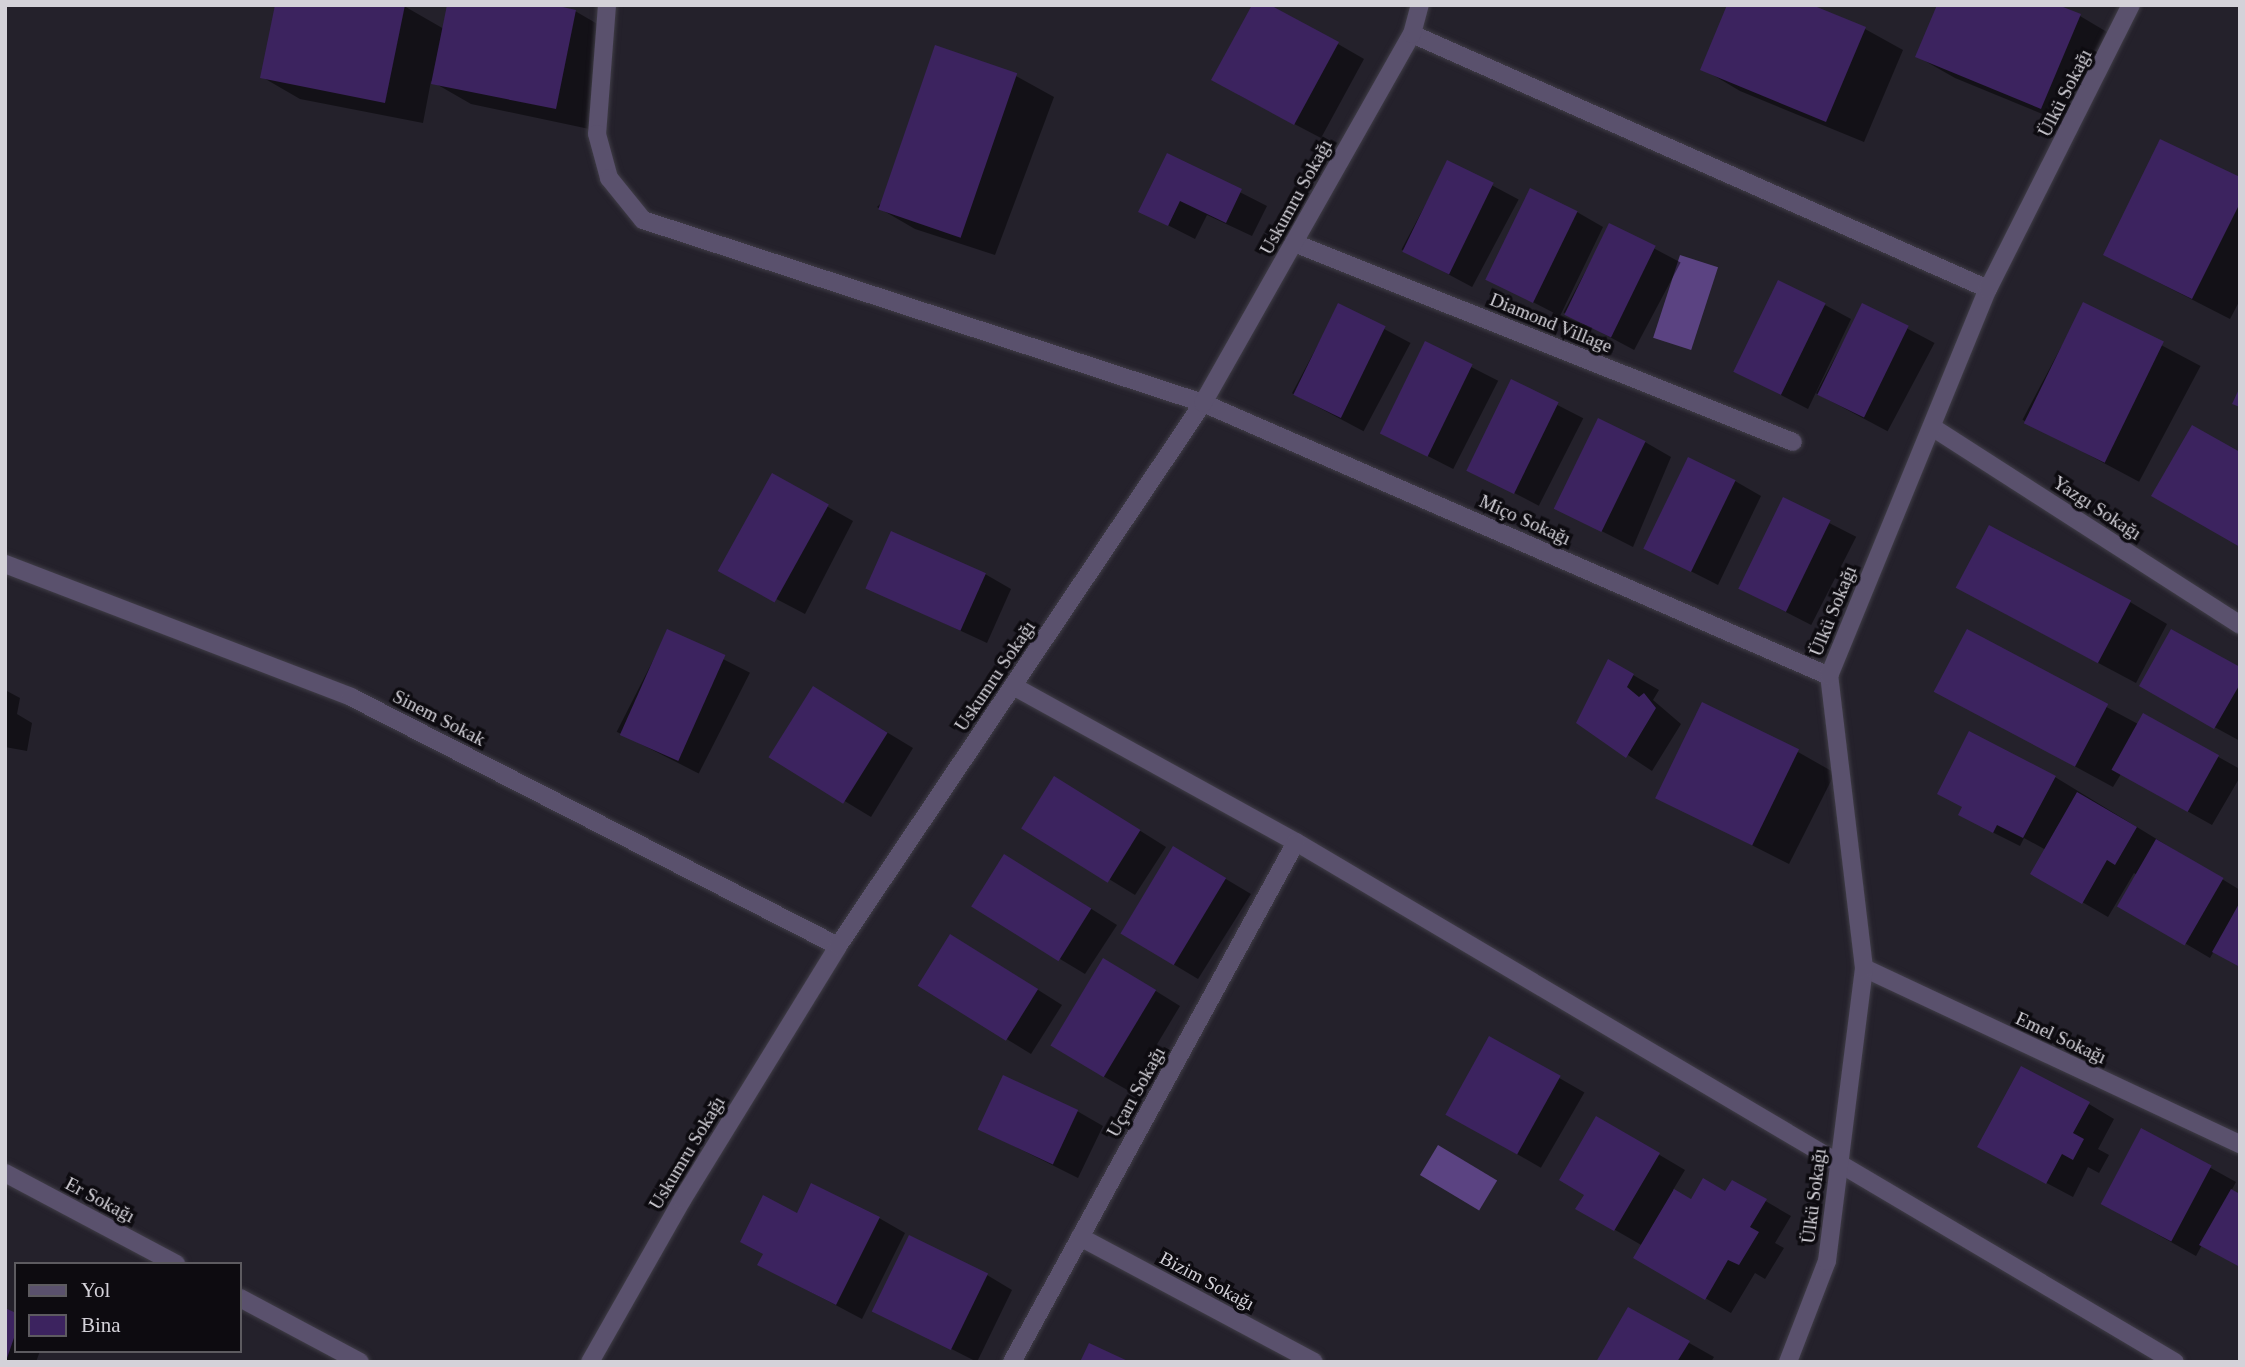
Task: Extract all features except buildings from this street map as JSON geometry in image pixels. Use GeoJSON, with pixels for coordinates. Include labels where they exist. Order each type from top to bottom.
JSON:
{"type":"FeatureCollection","features":[{"type":"Feature","properties":{"kind":"street","name":"Miço Sokağı"},"geometry":{"type":"LineString","coordinates":[[607,5],[597,135],[609,178],[643,220],[1203,403],[1829,676]]}},
{"type":"Feature","properties":{"kind":"street","name":"Uskumru Sokağı"},"geometry":{"type":"LineString","coordinates":[[590,1362],[838,946],[1203,403],[1412,34],[1420,5]]}},
{"type":"Feature","properties":{"kind":"street","name":"Ülkü Sokağı"},"geometry":{"type":"LineString","coordinates":[[1788,1362],[1827,1261],[1864,968],[1829,676],[1988,289],[2131,5]]}},
{"type":"Feature","properties":{"kind":"street"},"geometry":{"type":"LineString","coordinates":[[1412,34],[1988,289]]}},
{"type":"Feature","properties":{"kind":"street","name":"Diamond Village"},"geometry":{"type":"LineString","coordinates":[[1294,243],[1793,442]]}},
{"type":"Feature","properties":{"kind":"street","name":"Yazgı Sokağı"},"geometry":{"type":"LineString","coordinates":[[1932,427],[2240,625]]}},
{"type":"Feature","properties":{"kind":"street","name":"Sinem Sokak"},"geometry":{"type":"LineString","coordinates":[[5,564],[351,697],[838,946]]}},
{"type":"Feature","properties":{"kind":"street"},"geometry":{"type":"LineString","coordinates":[[1013,686],[1296,842],[2175,1362]]}},
{"type":"Feature","properties":{"kind":"street","name":"Uçarı Sokağı"},"geometry":{"type":"LineString","coordinates":[[1012,1362],[1296,842]]}},
{"type":"Feature","properties":{"kind":"street","name":"Emel Sokağı"},"geometry":{"type":"LineString","coordinates":[[1864,968],[2240,1144]]}},
{"type":"Feature","properties":{"kind":"street","name":"Er Sokağı"},"geometry":{"type":"LineString","coordinates":[[5,1173],[172,1262]]}},
{"type":"Feature","properties":{"kind":"street","name":"Bizim Sokağı"},"geometry":{"type":"LineString","coordinates":[[1080,1237],[1314,1362]]}},
{"type":"Feature","properties":{"kind":"street"},"geometry":{"type":"LineString","coordinates":[[242,1299],[360,1362]]}},
{"type":"Feature","properties":{"kind":"shaded area"},"geometry":{"type":"Polygon","coordinates":[[[1680,255],[1718,267],[1691,350],[1653,338],[1680,255]]]}},
{"type":"Feature","properties":{"kind":"shaded area"},"geometry":{"type":"Polygon","coordinates":[[[1438,1145],[1497,1181],[1479,1211],[1420,1175],[1438,1145]]]}}]}
